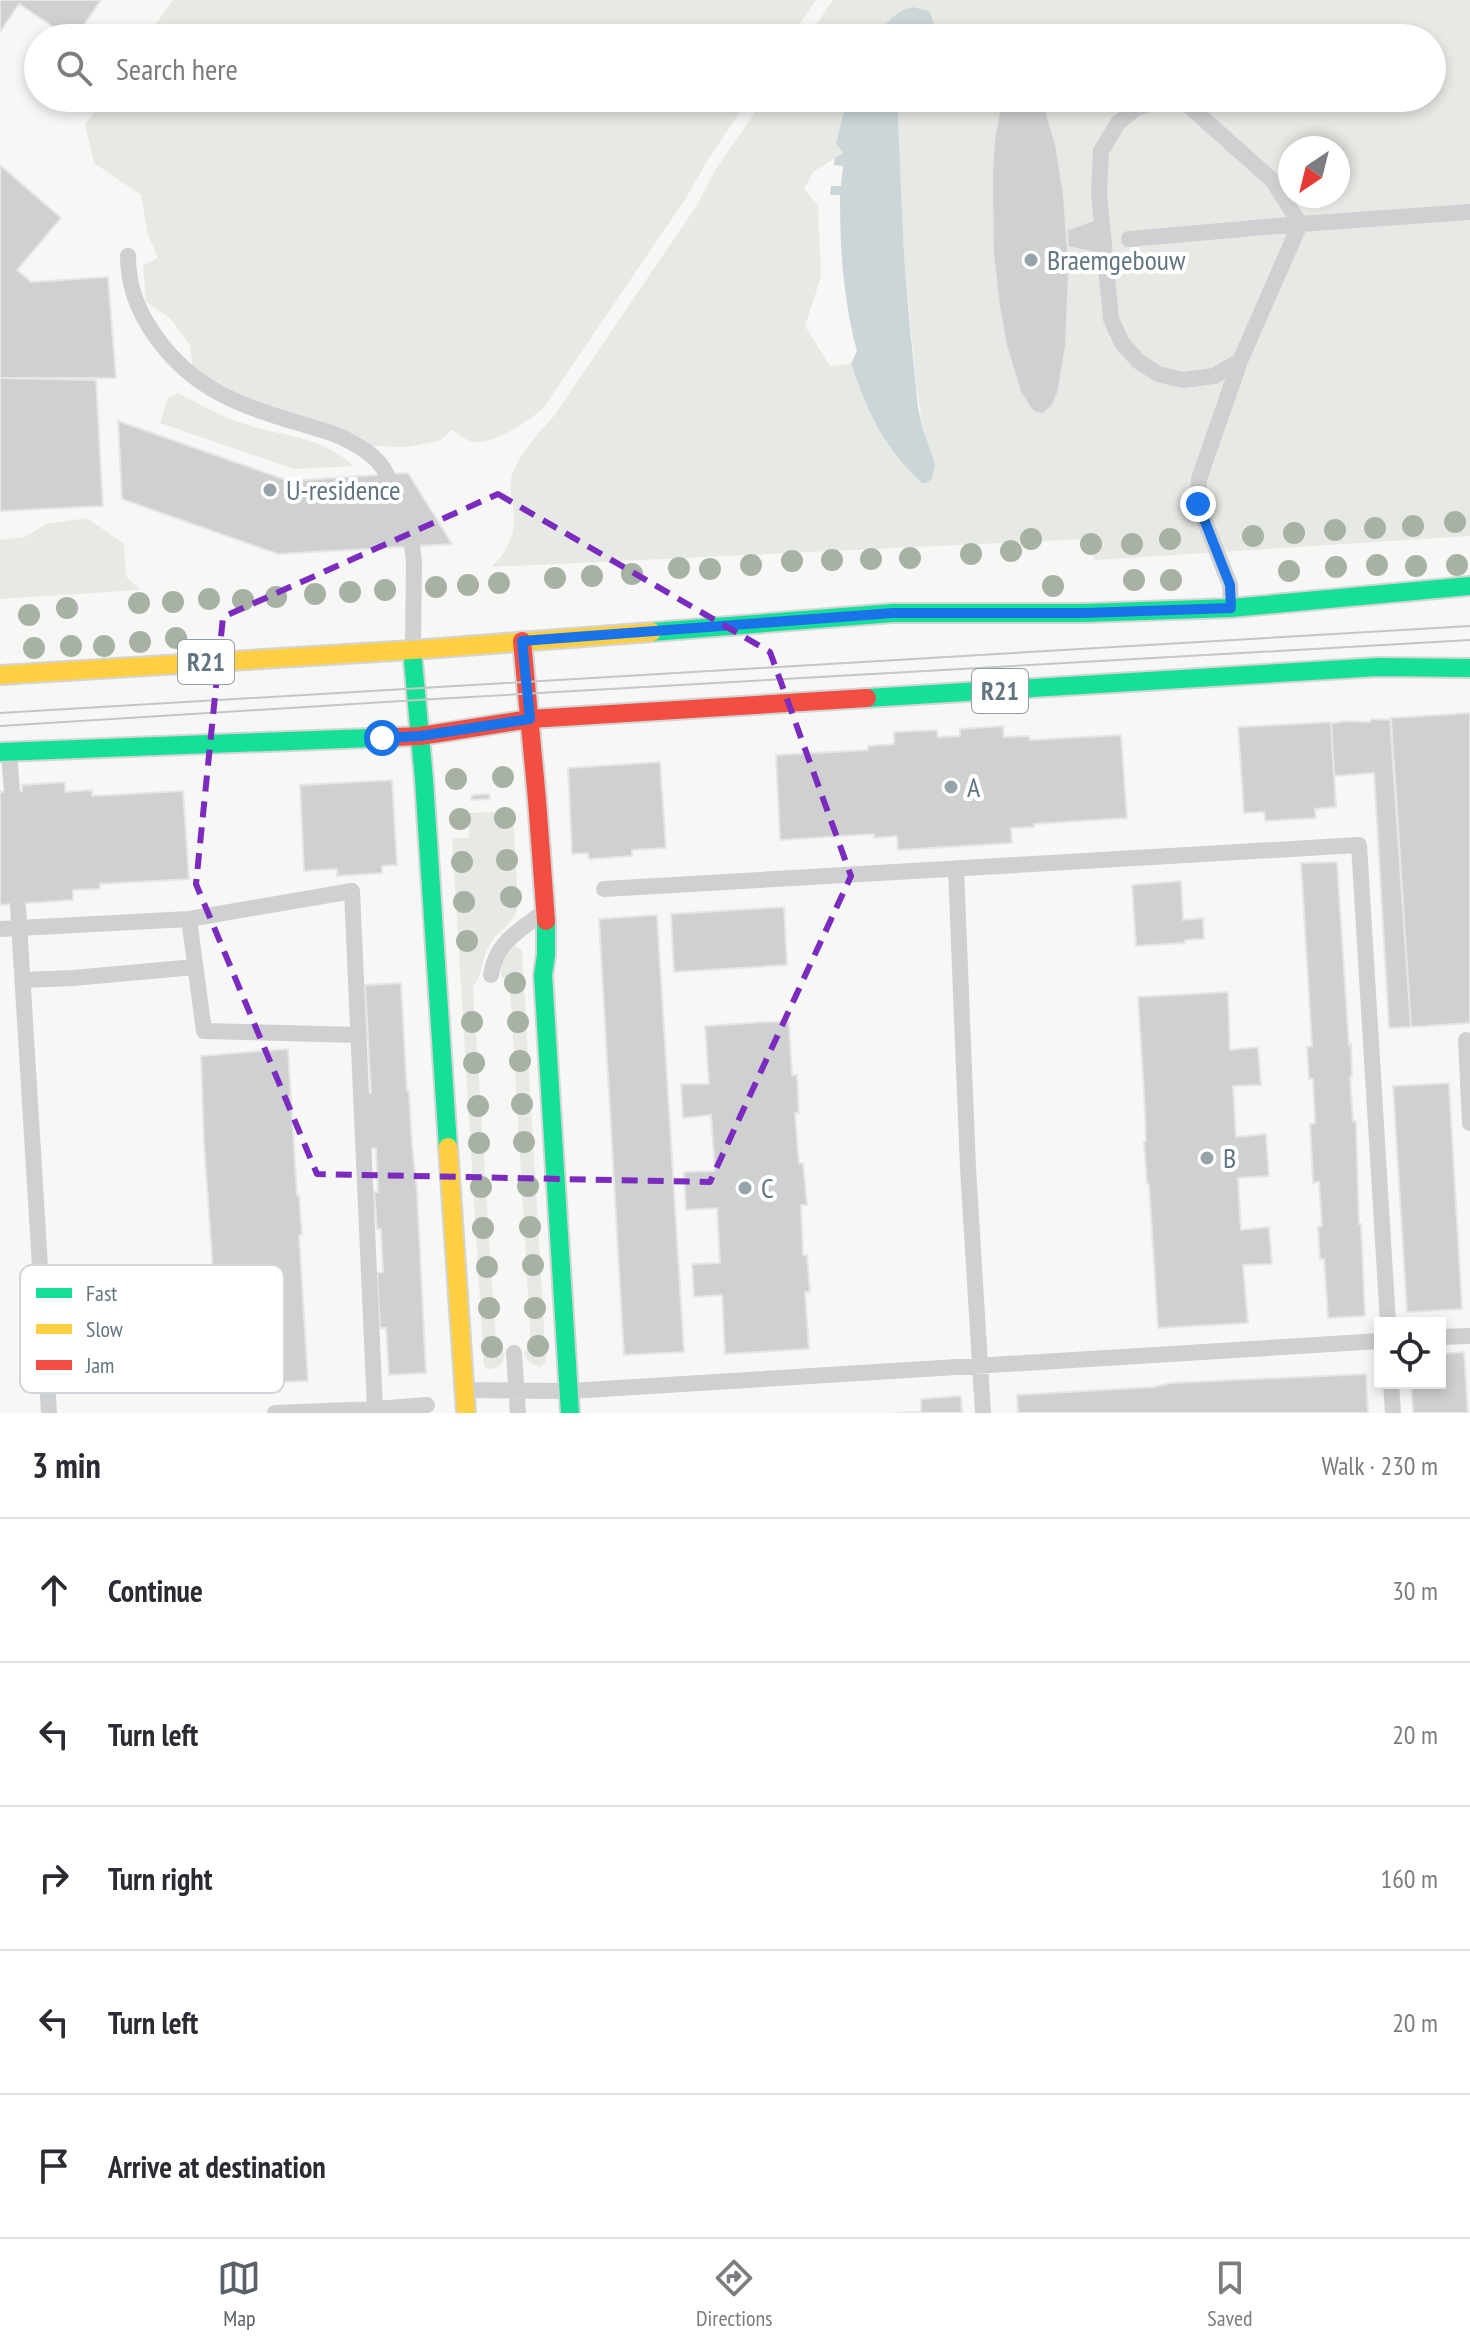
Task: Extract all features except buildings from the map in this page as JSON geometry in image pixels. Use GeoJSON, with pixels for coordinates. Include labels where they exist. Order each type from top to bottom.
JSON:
{"type":"FeatureCollection","features":[{"type":"Feature","properties":{"kind":"main road","name":"R21"},"geometry":{"type":"LineString","coordinates":[[0,675],[412,650],[893,613],[1085,613],[1231,608],[1470,586]]}},
{"type":"Feature","properties":{"kind":"main road"},"geometry":{"type":"LineString","coordinates":[[522,641],[542,853],[548,956],[543,975],[570,1413]]}},
{"type":"Feature","properties":{"kind":"main road"},"geometry":{"type":"LineString","coordinates":[[412,650],[466,1413]]}},
{"type":"Feature","properties":{"kind":"main road","name":"R21"},"geometry":{"type":"LineString","coordinates":[[4,752],[420,736],[530,719],[1378,667],[1470,668]]}},
{"type":"Feature","properties":{"kind":"lane"},"geometry":{"type":"LineString","coordinates":[[1131,112],[1118,123],[1101,151],[1099,193],[1111,319],[1122,343],[1138,361],[1158,374],[1183,380],[1214,376],[1240,361]]}},
{"type":"Feature","properties":{"kind":"lane"},"geometry":{"type":"LineString","coordinates":[[1196,112],[1273,181],[1300,224]]}},
{"type":"Feature","properties":{"kind":"lane"},"geometry":{"type":"LineString","coordinates":[[1129,239],[1470,212]]}},
{"type":"Feature","properties":{"kind":"lane"},"geometry":{"type":"LineString","coordinates":[[1231,608],[1230,585],[1198,504],[1199,479],[1240,361],[1300,224]]}},
{"type":"Feature","properties":{"kind":"lane"},"geometry":{"type":"LineString","coordinates":[[128,256],[134,299],[163,347],[189,374],[235,403],[352,442],[384,467],[387,475]]}},
{"type":"Feature","properties":{"kind":"lane"},"geometry":{"type":"LineString","coordinates":[[412,546],[412,650]]}},
{"type":"Feature","properties":{"kind":"lane"},"geometry":{"type":"LineString","coordinates":[[4,752],[12,792]]}},
{"type":"Feature","properties":{"kind":"lane"},"geometry":{"type":"LineString","coordinates":[[604,889],[1359,845],[1388,1317]]}},
{"type":"Feature","properties":{"kind":"lane"},"geometry":{"type":"LineString","coordinates":[[956,869],[968,1168],[983,1413]]}},
{"type":"Feature","properties":{"kind":"lane"},"geometry":{"type":"LineString","coordinates":[[0,929],[189,919],[352,891],[375,1409]]}},
{"type":"Feature","properties":{"kind":"lane"},"geometry":{"type":"LineString","coordinates":[[18,907],[40,1265]]}},
{"type":"Feature","properties":{"kind":"lane"},"geometry":{"type":"LineString","coordinates":[[491,975],[494,958],[510,937],[544,912]]}},
{"type":"Feature","properties":{"kind":"lane"},"geometry":{"type":"LineString","coordinates":[[189,919],[204,1031],[359,1035]]}},
{"type":"Feature","properties":{"kind":"lane"},"geometry":{"type":"LineString","coordinates":[[23,980],[195,967]]}},
{"type":"Feature","properties":{"kind":"lane"},"geometry":{"type":"LineString","coordinates":[[1466,1040],[1470,1123]]}},
{"type":"Feature","properties":{"kind":"lane"},"geometry":{"type":"LineString","coordinates":[[1446,1337],[1470,1336]]}},
{"type":"Feature","properties":{"kind":"lane"},"geometry":{"type":"LineString","coordinates":[[465,1390],[569,1391],[1374,1341]]}},
{"type":"Feature","properties":{"kind":"lane"},"geometry":{"type":"LineString","coordinates":[[514,1353],[518,1413]]}},
{"type":"Feature","properties":{"kind":"lane"},"geometry":{"type":"LineString","coordinates":[[1391,1389],[1393,1413]]}},
{"type":"Feature","properties":{"kind":"lane"},"geometry":{"type":"LineString","coordinates":[[48,1393],[49,1413]]}},
{"type":"Feature","properties":{"kind":"lane"},"geometry":{"type":"LineString","coordinates":[[275,1413],[427,1405]]}},
{"type":"Feature","properties":{"kind":"highlighted area"},"geometry":{"type":"Polygon","coordinates":[[[498,494],[770,652],[851,876],[710,1182],[317,1174],[196,884],[223,617],[498,494]]]}},
{"type":"Feature","properties":{"kind":"shaded area"},"geometry":{"type":"Polygon","coordinates":[[[173,0],[816,0],[800,24],[156,24],[173,0]]]}},
{"type":"Feature","properties":{"kind":"shaded area"},"geometry":{"type":"Polygon","coordinates":[[[833,0],[1470,0],[1470,536],[1095,560],[1087,539],[491,567],[505,551],[513,531],[511,484],[517,463],[554,416],[697,205],[716,169],[755,112],[844,112],[836,142],[843,153],[813,172],[804,189],[818,205],[821,277],[805,326],[830,366],[851,364],[878,428],[897,456],[922,483],[935,463],[923,430],[916,383],[904,254],[898,112],[1446,112],[1446,24],[916,24],[890,19],[886,24],[817,24],[833,0]]]}},
{"type":"Feature","properties":{"kind":"shaded area"},"geometry":{"type":"Polygon","coordinates":[[[912,7],[929,11],[934,23],[887,24],[900,12],[912,7]]]}},
{"type":"Feature","properties":{"kind":"shaded area"},"geometry":{"type":"Polygon","coordinates":[[[94,112],[740,112],[686,198],[544,407],[530,419],[493,439],[472,442],[452,430],[439,441],[407,447],[370,446],[238,396],[193,369],[190,345],[170,318],[146,302],[143,265],[158,258],[148,235],[141,195],[94,163],[85,125],[94,112]]]}},
{"type":"Feature","properties":{"kind":"shaded area"},"geometry":{"type":"Polygon","coordinates":[[[844,112],[898,112],[904,254],[918,408],[935,463],[932,479],[926,483],[922,483],[908,469],[887,442],[864,399],[851,364],[857,351],[843,274],[840,195],[830,195],[831,186],[841,186],[843,166],[834,165],[835,158],[843,153],[836,143],[844,112]]]}},
{"type":"Feature","properties":{"kind":"shaded area"},"geometry":{"type":"Polygon","coordinates":[[[178,393],[234,420],[314,442],[354,466],[294,469],[160,423],[168,398],[178,393]]]}},
{"type":"Feature","properties":{"kind":"shaded area"},"geometry":{"type":"Polygon","coordinates":[[[87,518],[124,544],[126,576],[140,590],[0,599],[0,540],[25,537],[46,524],[87,518]]]}},
{"type":"Feature","properties":{"kind":"shaded area"},"geometry":{"type":"Polygon","coordinates":[[[513,811],[518,905],[513,918],[489,945],[473,987],[496,1345],[505,1354],[496,1368],[489,1369],[484,1366],[452,838],[469,838],[469,813],[513,811]]]}},
{"type":"Feature","properties":{"kind":"shaded area"},"geometry":{"type":"Polygon","coordinates":[[[514,945],[522,951],[546,1362],[540,1367],[530,1363],[523,1353],[531,1347],[510,985],[501,975],[502,962],[514,945]]]}},
{"type":"Feature","properties":{"kind":"tram line"},"geometry":{"type":"LineString","coordinates":[[0,713],[1470,626]]}},
{"type":"Feature","properties":{"kind":"tram line"},"geometry":{"type":"LineString","coordinates":[[0,726],[1470,640]]}},
{"type":"Feature","properties":{"kind":"traffic: fast"},"geometry":{"type":"LineString","coordinates":[[652,632],[893,613],[1085,613],[1231,608],[1470,586]]}},
{"type":"Feature","properties":{"kind":"traffic: fast"},"geometry":{"type":"LineString","coordinates":[[412,650],[424,780],[448,1147]]}},
{"type":"Feature","properties":{"kind":"traffic: fast"},"geometry":{"type":"LineString","coordinates":[[867,698],[1378,667],[1470,668]]}},
{"type":"Feature","properties":{"kind":"traffic: fast"},"geometry":{"type":"LineString","coordinates":[[0,752],[396,737]]}},
{"type":"Feature","properties":{"kind":"traffic: fast"},"geometry":{"type":"LineString","coordinates":[[546,921],[543,975],[570,1413]]}},
{"type":"Feature","properties":{"kind":"traffic: slow"},"geometry":{"type":"LineString","coordinates":[[0,675],[652,632]]}},
{"type":"Feature","properties":{"kind":"traffic: slow"},"geometry":{"type":"LineString","coordinates":[[448,1147],[466,1413]]}},
{"type":"Feature","properties":{"kind":"traffic: jam"},"geometry":{"type":"LineString","coordinates":[[522,641],[546,921]]}},
{"type":"Feature","properties":{"kind":"traffic: jam"},"geometry":{"type":"LineString","coordinates":[[396,737],[530,719],[867,698]]}},
{"type":"Feature","properties":{"kind":"place","name":"Braemgebouw"},"geometry":{"type":"Point","coordinates":[1031,260]}},
{"type":"Feature","properties":{"kind":"place","name":"U-residence"},"geometry":{"type":"Point","coordinates":[270,490]}},
{"type":"Feature","properties":{"kind":"place","name":"A"},"geometry":{"type":"Point","coordinates":[951,787]}},
{"type":"Feature","properties":{"kind":"place","name":"B"},"geometry":{"type":"Point","coordinates":[1207,1158]}},
{"type":"Feature","properties":{"kind":"place","name":"C"},"geometry":{"type":"Point","coordinates":[745,1188]}},
{"type":"Feature","properties":{"kind":"route"},"geometry":{"type":"LineString","coordinates":[[382,738],[420,736],[530,719],[522,641],[893,613],[1085,613],[1231,608],[1230,585],[1198,504]]}}]}
